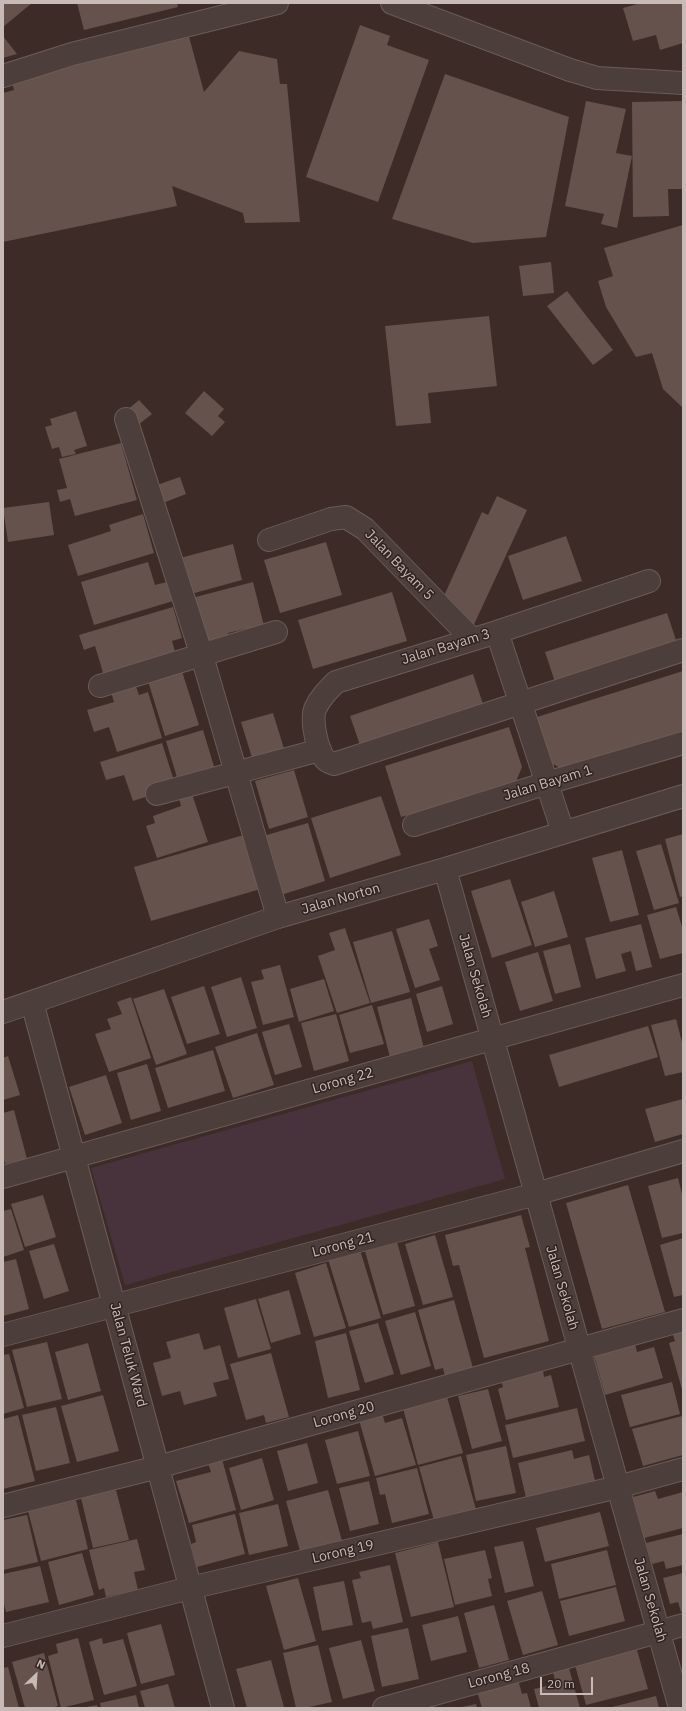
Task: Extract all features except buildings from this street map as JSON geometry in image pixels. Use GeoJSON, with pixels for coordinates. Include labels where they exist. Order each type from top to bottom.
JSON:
{"type":"FeatureCollection","features":[{"type":"Feature","properties":{"kind":"street"},"geometry":{"type":"LineString","coordinates":[[3,76],[72,54],[277,3]]}},
{"type":"Feature","properties":{"kind":"street"},"geometry":{"type":"LineString","coordinates":[[392,3],[570,70],[597,78],[683,83]]}},
{"type":"Feature","properties":{"kind":"street"},"geometry":{"type":"LineString","coordinates":[[126,419],[202,656],[237,772],[278,918]]}},
{"type":"Feature","properties":{"kind":"street","name":"Jalan Bayam 5"},"geometry":{"type":"LineString","coordinates":[[269,540],[331,519],[346,517],[365,529],[472,639]]}},
{"type":"Feature","properties":{"kind":"street","name":"Jalan Bayam 3"},"geometry":{"type":"LineString","coordinates":[[327,757],[314,730],[314,711],[323,694],[336,682],[497,632],[649,581]]}},
{"type":"Feature","properties":{"kind":"street"},"geometry":{"type":"LineString","coordinates":[[100,686],[202,656],[276,632]]}},
{"type":"Feature","properties":{"kind":"street"},"geometry":{"type":"LineString","coordinates":[[497,632],[564,832]]}},
{"type":"Feature","properties":{"kind":"street"},"geometry":{"type":"LineString","coordinates":[[157,794],[237,772],[327,757],[521,704],[683,650]]}},
{"type":"Feature","properties":{"kind":"street","name":"Jalan Bayam 1"},"geometry":{"type":"LineString","coordinates":[[414,825],[547,783],[683,743]]}},
{"type":"Feature","properties":{"kind":"street","name":"Jalan Norton"},"geometry":{"type":"LineString","coordinates":[[3,1012],[278,918],[445,869],[683,796]]}},
{"type":"Feature","properties":{"kind":"street","name":"Jalan Sekolah"},"geometry":{"type":"LineString","coordinates":[[445,869],[680,1708]]}},
{"type":"Feature","properties":{"kind":"street","name":"Lorong 22"},"geometry":{"type":"LineString","coordinates":[[3,1177],[683,985]]}},
{"type":"Feature","properties":{"kind":"street","name":"Jalan Teluk Ward"},"geometry":{"type":"LineString","coordinates":[[32,1002],[223,1708]]}},
{"type":"Feature","properties":{"kind":"street","name":"Lorong 21"},"geometry":{"type":"LineString","coordinates":[[3,1335],[536,1194],[683,1151]]}},
{"type":"Feature","properties":{"kind":"street","name":"Lorong 20"},"geometry":{"type":"LineString","coordinates":[[3,1506],[158,1467],[683,1320]]}},
{"type":"Feature","properties":{"kind":"street","name":"Lorong 19"},"geometry":{"type":"LineString","coordinates":[[3,1636],[190,1588],[618,1487],[683,1469]]}},
{"type":"Feature","properties":{"kind":"street","name":"Lorong 18"},"geometry":{"type":"LineString","coordinates":[[384,1708],[683,1625]]}},
{"type":"Feature","properties":{"kind":"shaded area"},"geometry":{"type":"Polygon","coordinates":[[[472,1061],[505,1179],[125,1285],[91,1168],[472,1061]]]}}]}
